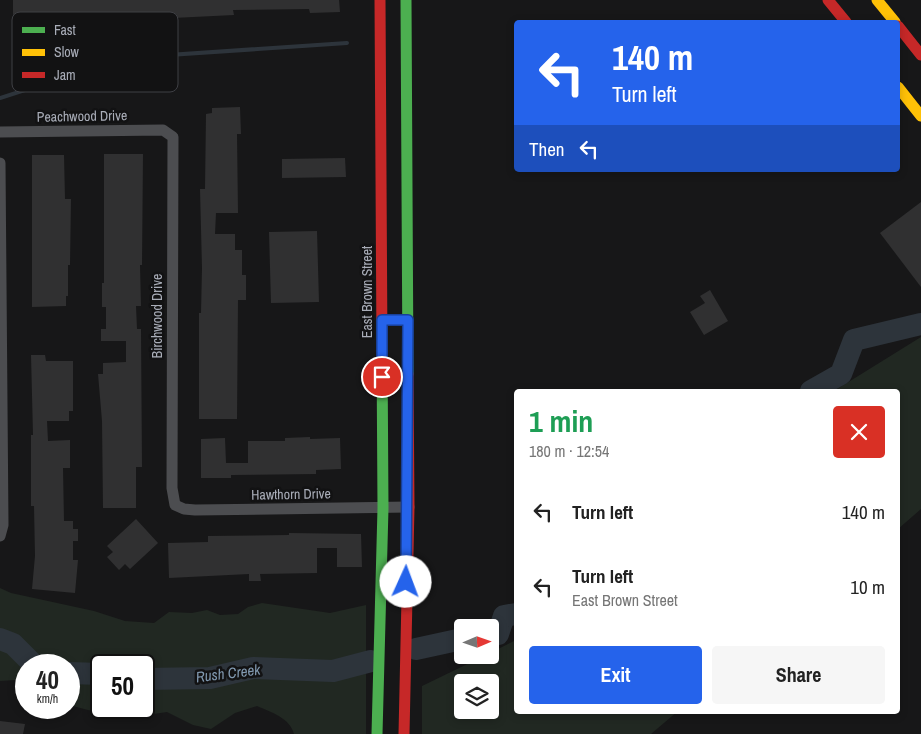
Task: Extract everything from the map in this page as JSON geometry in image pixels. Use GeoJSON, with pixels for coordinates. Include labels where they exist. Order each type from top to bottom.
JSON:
{"type":"FeatureCollection","features":[{"type":"Feature","properties":{"kind":"main road","name":"East Brown Street"},"geometry":{"type":"LineString","coordinates":[[380,0],[395,320],[409,508],[404,734]]}},
{"type":"Feature","properties":{"kind":"main road","name":"East Brown Street"},"geometry":{"type":"LineString","coordinates":[[377,734],[383,508],[395,320],[406,0]]}},
{"type":"Feature","properties":{"kind":"main road"},"geometry":{"type":"LineString","coordinates":[[828,0],[844,20]]}},
{"type":"Feature","properties":{"kind":"main road"},"geometry":{"type":"LineString","coordinates":[[877,0],[893,20]]}},
{"type":"Feature","properties":{"kind":"main road"},"geometry":{"type":"LineString","coordinates":[[900,29],[921,55]]}},
{"type":"Feature","properties":{"kind":"main road"},"geometry":{"type":"LineString","coordinates":[[900,90],[921,116]]}},
{"type":"Feature","properties":{"kind":"street","name":"Peachwood Drive"},"geometry":{"type":"LineString","coordinates":[[0,132],[163,130]]}},
{"type":"Feature","properties":{"kind":"street","name":"Birchwood Drive"},"geometry":{"type":"LineString","coordinates":[[163,130],[172,137],[173,144],[172,495],[175,505]]}},
{"type":"Feature","properties":{"kind":"street"},"geometry":{"type":"LineString","coordinates":[[0,163],[3,525],[0,536]]}},
{"type":"Feature","properties":{"kind":"street","name":"Hawthorn Drive"},"geometry":{"type":"LineString","coordinates":[[175,505],[184,509],[195,510],[409,508]]}},
{"type":"Feature","properties":{"kind":"shaded area"},"geometry":{"type":"Polygon","coordinates":[[[921,337],[921,509],[900,527],[900,389],[837,389],[921,337]]]}},
{"type":"Feature","properties":{"kind":"shaded area"},"geometry":{"type":"Polygon","coordinates":[[[0,588],[11,593],[94,611],[125,621],[154,623],[169,612],[192,613],[207,610],[220,615],[238,614],[248,607],[262,603],[330,613],[366,605],[366,734],[294,734],[292,728],[284,720],[274,713],[257,706],[235,713],[211,729],[193,725],[167,712],[155,714],[155,654],[90,654],[90,711],[80,708],[80,654],[15,654],[15,680],[0,681],[0,588]]]}},
{"type":"Feature","properties":{"kind":"shaded area"},"geometry":{"type":"Polygon","coordinates":[[[514,641],[514,714],[674,714],[651,734],[422,734],[422,686],[467,664],[499,664],[499,648],[514,641]]]}},
{"type":"Feature","properties":{"kind":"building"},"geometry":{"type":"Polygon","coordinates":[[[13,0],[339,0],[340,12],[310,13],[309,9],[233,10],[234,15],[178,18],[178,12],[13,12],[13,0]]]}},
{"type":"Feature","properties":{"kind":"building"},"geometry":{"type":"Polygon","coordinates":[[[240,107],[241,134],[237,134],[238,213],[216,213],[215,234],[235,234],[235,250],[242,250],[242,275],[246,275],[246,300],[238,300],[237,419],[199,419],[199,313],[201,313],[202,268],[200,189],[205,189],[206,114],[212,113],[212,108],[240,107]]]}},
{"type":"Feature","properties":{"kind":"building"},"geometry":{"type":"Polygon","coordinates":[[[104,154],[143,154],[142,265],[140,265],[141,306],[136,306],[137,329],[141,329],[142,467],[136,467],[136,508],[103,508],[102,421],[98,374],[103,374],[103,363],[126,362],[126,341],[101,341],[101,329],[106,329],[106,307],[102,307],[102,283],[104,283],[104,154]]]}},
{"type":"Feature","properties":{"kind":"building"},"geometry":{"type":"Polygon","coordinates":[[[32,155],[64,155],[65,199],[71,199],[70,265],[68,265],[68,296],[66,296],[66,306],[32,307],[32,155]]]}},
{"type":"Feature","properties":{"kind":"building"},"geometry":{"type":"Polygon","coordinates":[[[345,158],[346,177],[282,178],[282,159],[345,158]]]}},
{"type":"Feature","properties":{"kind":"building"},"geometry":{"type":"Polygon","coordinates":[[[921,202],[921,287],[880,233],[921,202]]]}},
{"type":"Feature","properties":{"kind":"building"},"geometry":{"type":"Polygon","coordinates":[[[317,231],[319,302],[271,303],[269,232],[317,231]]]}},
{"type":"Feature","properties":{"kind":"building"},"geometry":{"type":"Polygon","coordinates":[[[710,290],[728,321],[704,335],[690,312],[705,303],[700,296],[710,290]]]}},
{"type":"Feature","properties":{"kind":"building"},"geometry":{"type":"Polygon","coordinates":[[[31,355],[45,355],[46,361],[73,361],[73,411],[69,411],[69,421],[47,421],[48,441],[70,440],[70,468],[63,468],[64,521],[73,521],[73,529],[78,529],[78,541],[73,541],[73,560],[78,560],[75,593],[32,589],[35,556],[34,506],[31,506],[31,435],[33,435],[31,355]]]}},
{"type":"Feature","properties":{"kind":"building"},"geometry":{"type":"Polygon","coordinates":[[[310,437],[310,439],[340,438],[341,469],[316,470],[316,474],[231,475],[231,478],[201,478],[201,439],[225,438],[226,463],[248,463],[248,441],[285,441],[285,438],[310,437]]]}},
{"type":"Feature","properties":{"kind":"building"},"geometry":{"type":"Polygon","coordinates":[[[136,519],[158,543],[130,569],[125,564],[119,570],[107,557],[113,552],[107,546],[136,519]]]}},
{"type":"Feature","properties":{"kind":"building"},"geometry":{"type":"Polygon","coordinates":[[[289,533],[361,534],[362,567],[337,567],[337,548],[317,548],[317,573],[260,574],[261,581],[249,581],[249,574],[169,578],[168,543],[208,542],[208,536],[289,535],[289,533]]]}},
{"type":"Feature","properties":{"kind":"building"},"geometry":{"type":"Polygon","coordinates":[[[0,721],[25,724],[23,734],[0,734],[0,721]]]}},
{"type":"Feature","properties":{"kind":"waterway"},"geometry":{"type":"LineString","coordinates":[[178,54],[347,43]]}},
{"type":"Feature","properties":{"kind":"waterway"},"geometry":{"type":"LineString","coordinates":[[0,98],[19,92]]}},
{"type":"Feature","properties":{"kind":"waterway","name":"Rush Creek"},"geometry":{"type":"LineString","coordinates":[[815,389],[841,374],[854,340],[921,324]]}},
{"type":"Feature","properties":{"kind":"waterway","name":"Rush Creek"},"geometry":{"type":"LineString","coordinates":[[499,631],[504,616],[514,614]]}},
{"type":"Feature","properties":{"kind":"waterway","name":"Rush Creek"},"geometry":{"type":"LineString","coordinates":[[0,639],[13,644],[23,654]]}},
{"type":"Feature","properties":{"kind":"waterway","name":"Rush Creek"},"geometry":{"type":"LineString","coordinates":[[416,649],[454,641]]}},
{"type":"Feature","properties":{"kind":"waterway","name":"Rush Creek"},"geometry":{"type":"LineString","coordinates":[[155,679],[210,678],[253,668],[333,671],[371,661]]}},
{"type":"Feature","properties":{"kind":"waterway","name":"Rush Creek"},"geometry":{"type":"LineString","coordinates":[[80,673],[90,674]]}},
{"type":"Feature","properties":{"kind":"traffic: fast"},"geometry":{"type":"LineString","coordinates":[[406,0],[408,374]]}},
{"type":"Feature","properties":{"kind":"traffic: fast"},"geometry":{"type":"LineString","coordinates":[[377,734],[383,508],[382,350]]}},
{"type":"Feature","properties":{"kind":"traffic: slow"},"geometry":{"type":"LineString","coordinates":[[877,0],[893,20]]}},
{"type":"Feature","properties":{"kind":"traffic: slow"},"geometry":{"type":"LineString","coordinates":[[900,90],[921,116]]}},
{"type":"Feature","properties":{"kind":"traffic: jam"},"geometry":{"type":"LineString","coordinates":[[380,0],[382,350]]}},
{"type":"Feature","properties":{"kind":"traffic: jam"},"geometry":{"type":"LineString","coordinates":[[828,0],[844,20]]}},
{"type":"Feature","properties":{"kind":"traffic: jam"},"geometry":{"type":"LineString","coordinates":[[900,29],[921,55]]}},
{"type":"Feature","properties":{"kind":"traffic: jam"},"geometry":{"type":"LineString","coordinates":[[404,734],[409,507],[408,374]]}},
{"type":"Feature","properties":{"kind":"route"},"geometry":{"type":"LineString","coordinates":[[382,377],[382,320],[408,320],[409,508],[406,582]]}}]}
